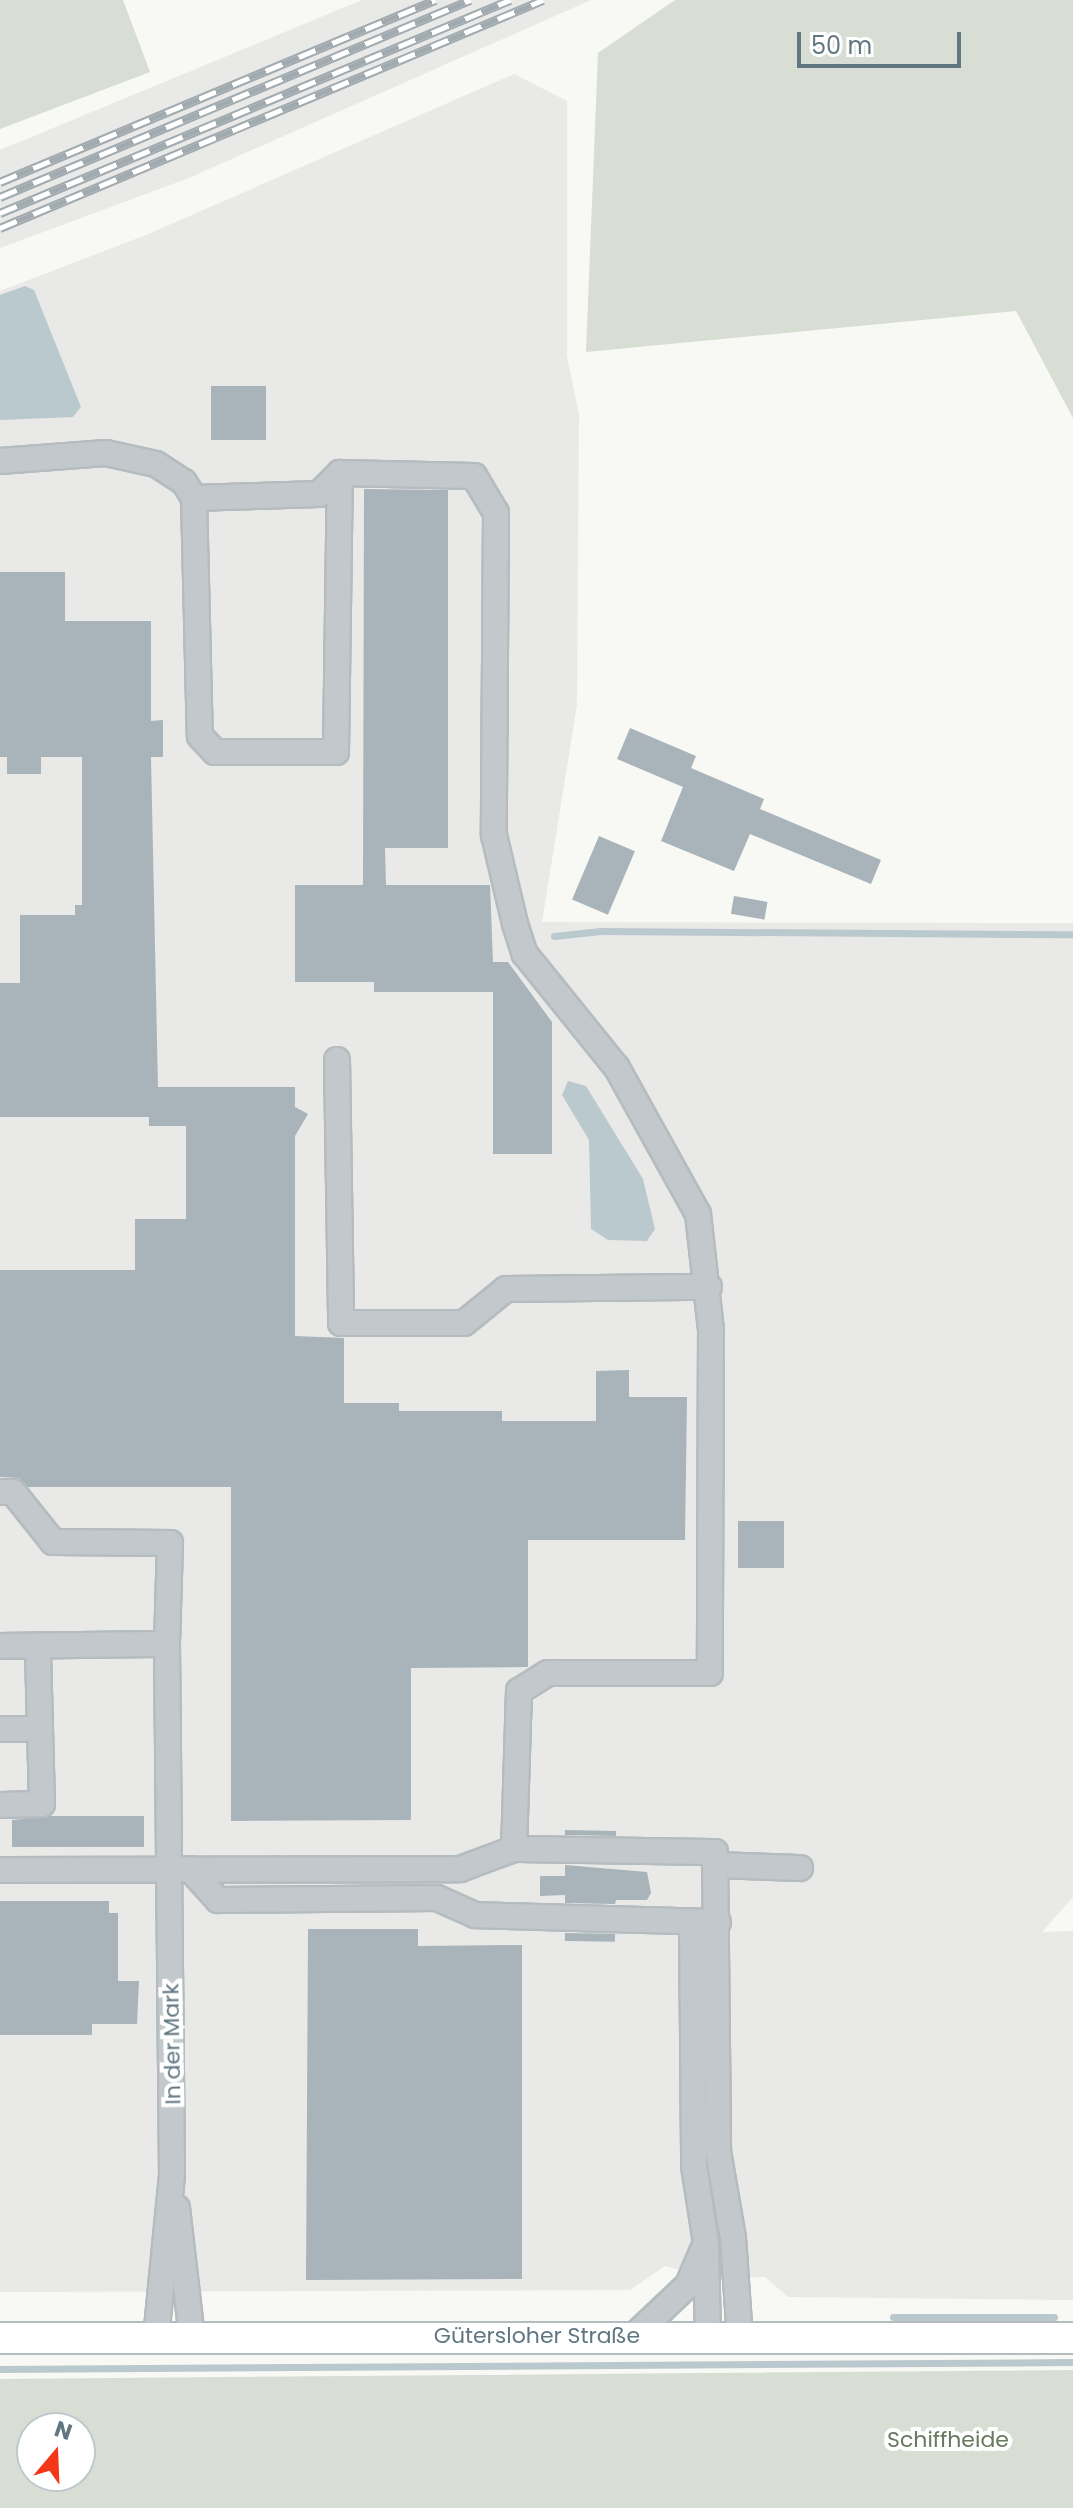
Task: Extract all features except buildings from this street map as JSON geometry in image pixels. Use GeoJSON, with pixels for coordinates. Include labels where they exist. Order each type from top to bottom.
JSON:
{"type":"FeatureCollection","features":[{"type":"Feature","properties":{"kind":"main road","name":"Gütersloher Straße"},"geometry":{"type":"LineString","coordinates":[[0,2338],[1073,2338]]}},
{"type":"Feature","properties":{"kind":"street"},"geometry":{"type":"LineString","coordinates":[[0,461],[106,453],[156,464],[184,482],[194,498],[200,736],[215,752],[336,752],[340,473]]}},
{"type":"Feature","properties":{"kind":"street"},"geometry":{"type":"LineString","coordinates":[[194,498],[319,494],[340,473],[474,476],[496,513],[494,835],[515,924],[525,954],[617,1068],[698,1214],[709,1287],[710,1673],[548,1673],[519,1691],[514,1849]]}},
{"type":"Feature","properties":{"kind":"street"},"geometry":{"type":"LineString","coordinates":[[337,1060],[341,1323],[464,1323],[506,1289],[709,1287]]}},
{"type":"Feature","properties":{"kind":"street","name":"In der Mark"},"geometry":{"type":"LineString","coordinates":[[0,1492],[13,1492],[53,1542],[170,1543],[167,1644],[178,1869],[170,1913],[172,2175],[156,2337]]}},
{"type":"Feature","properties":{"kind":"street"},"geometry":{"type":"LineString","coordinates":[[0,1646],[167,1644]]}},
{"type":"Feature","properties":{"kind":"street"},"geometry":{"type":"LineString","coordinates":[[0,1805],[42,1804],[38,1646]]}},
{"type":"Feature","properties":{"kind":"street"},"geometry":{"type":"LineString","coordinates":[[0,1729],[40,1729]]}},
{"type":"Feature","properties":{"kind":"street"},"geometry":{"type":"LineString","coordinates":[[0,1870],[460,1869],[514,1849],[715,1858],[800,1868]]}},
{"type":"Feature","properties":{"kind":"street"},"geometry":{"type":"LineString","coordinates":[[715,1858],[718,2151],[733,2238],[740,2337]]}},
{"type":"Feature","properties":{"kind":"street"},"geometry":{"type":"LineString","coordinates":[[178,1869],[218,1900],[437,1898],[475,1915],[718,1922]]}},
{"type":"Feature","properties":{"kind":"street"},"geometry":{"type":"LineString","coordinates":[[692,1921],[694,2166],[706,2243],[708,2337]]}},
{"type":"Feature","properties":{"kind":"street","name":"In der Mark"},"geometry":{"type":"LineString","coordinates":[[172,2175],[192,2337]]}},
{"type":"Feature","properties":{"kind":"street"},"geometry":{"type":"LineString","coordinates":[[634,2336],[688,2285],[706,2243]]}},
{"type":"Feature","properties":{"kind":"shaded area"},"geometry":{"type":"Polygon","coordinates":[[[362,0],[591,0],[189,178],[0,248],[0,150],[362,0]]]}},
{"type":"Feature","properties":{"kind":"shaded area"},"geometry":{"type":"Polygon","coordinates":[[[514,74],[567,101],[567,356],[579,415],[577,705],[542,922],[1073,923],[1073,1897],[1042,1932],[1073,1931],[1073,2300],[788,2297],[765,2277],[719,2279],[665,2266],[630,2290],[0,2292],[0,291],[146,235],[514,74]]]}},
{"type":"Feature","properties":{"kind":"shaded area"},"geometry":{"type":"Polygon","coordinates":[[[25,286],[34,290],[81,407],[73,417],[0,420],[0,295],[25,286]]]}},
{"type":"Feature","properties":{"kind":"shaded area"},"geometry":{"type":"Polygon","coordinates":[[[568,1081],[586,1086],[643,1179],[655,1229],[647,1241],[608,1240],[591,1229],[589,1140],[562,1095],[568,1081]]]}},
{"type":"Feature","properties":{"kind":"green space"},"geometry":{"type":"Polygon","coordinates":[[[0,0],[123,0],[150,72],[0,129],[0,0]]]}},
{"type":"Feature","properties":{"kind":"green space"},"geometry":{"type":"Polygon","coordinates":[[[675,0],[1073,0],[1073,418],[1016,311],[586,352],[598,53],[675,0]]]}},
{"type":"Feature","properties":{"kind":"green space","name":"Schiffheide"},"geometry":{"type":"Polygon","coordinates":[[[1073,2370],[1073,2508],[0,2508],[0,2379],[1073,2370]]]}},
{"type":"Feature","properties":{"kind":"waterway"},"geometry":{"type":"LineString","coordinates":[[554,936],[601,931],[1073,934]]}},
{"type":"Feature","properties":{"kind":"waterway"},"geometry":{"type":"LineString","coordinates":[[893,2317],[1054,2317]]}},
{"type":"Feature","properties":{"kind":"waterway"},"geometry":{"type":"LineString","coordinates":[[0,2369],[1073,2362]]}},
{"type":"Feature","properties":{"kind":"railway"},"geometry":{"type":"LineString","coordinates":[[0,182],[435,0]]}},
{"type":"Feature","properties":{"kind":"railway"},"geometry":{"type":"LineString","coordinates":[[0,197],[470,0]]}},
{"type":"Feature","properties":{"kind":"railway"},"geometry":{"type":"LineString","coordinates":[[0,213],[510,0]]}},
{"type":"Feature","properties":{"kind":"railway"},"geometry":{"type":"LineString","coordinates":[[0,228],[543,0]]}}]}
